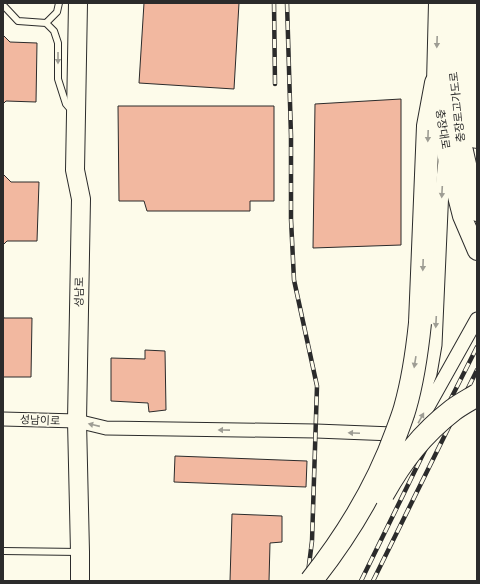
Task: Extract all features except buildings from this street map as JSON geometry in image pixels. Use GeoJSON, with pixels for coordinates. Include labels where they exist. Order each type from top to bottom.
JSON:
{"type":"FeatureCollection","features":[{"type":"Feature","properties":{"kind":"highway","name":"충장로고가도로"},"geometry":{"type":"LineString","coordinates":[[453,3],[452,58],[455,107],[462,154],[477,210]]}},
{"type":"Feature","properties":{"kind":"highway","name":"충장로고가도로"},"geometry":{"type":"LineString","coordinates":[[472,3],[470,59],[473,108],[477,137]]}},
{"type":"Feature","properties":{"kind":"highway"},"geometry":{"type":"LineString","coordinates":[[311,581],[337,545],[370,493],[390,451],[405,409],[415,365],[420,324],[428,126],[436,83]]}},
{"type":"Feature","properties":{"kind":"highway"},"geometry":{"type":"LineString","coordinates":[[327,581],[380,501],[394,474],[412,450],[431,429],[454,409],[477,395]]}},
{"type":"Feature","properties":{"kind":"main road"},"geometry":{"type":"LineString","coordinates":[[66,3],[79,25]]}},
{"type":"Feature","properties":{"kind":"main road","name":"성남로"},"geometry":{"type":"LineString","coordinates":[[78,3],[79,25],[75,170],[81,198],[77,421],[80,581]]}},
{"type":"Feature","properties":{"kind":"main road"},"geometry":{"type":"LineString","coordinates":[[79,25],[85,3]]}},
{"type":"Feature","properties":{"kind":"main road","name":"충장대로"},"geometry":{"type":"LineString","coordinates":[[438,3],[436,83],[446,153],[462,216],[477,251]]}},
{"type":"Feature","properties":{"kind":"street"},"geometry":{"type":"LineString","coordinates":[[304,581],[324,560],[355,511],[393,434],[422,395],[430,374],[435,345],[442,188],[446,153]]}},
{"type":"Feature","properties":{"kind":"street"},"geometry":{"type":"LineString","coordinates":[[318,581],[367,517],[477,319]]}},
{"type":"Feature","properties":{"kind":"street","name":"성남이로"},"geometry":{"type":"LineString","coordinates":[[3,419],[77,421],[106,428],[393,434]]}},
{"type":"Feature","properties":{"kind":"lane"},"geometry":{"type":"LineString","coordinates":[[46,23],[56,12],[59,3]]}},
{"type":"Feature","properties":{"kind":"lane"},"geometry":{"type":"LineString","coordinates":[[3,5],[18,20],[46,23],[54,31],[58,43],[58,79],[66,104],[76,116]]}},
{"type":"Feature","properties":{"kind":"lane"},"geometry":{"type":"LineString","coordinates":[[3,551],[80,552]]}},
{"type":"Feature","properties":{"kind":"railway"},"geometry":{"type":"LineString","coordinates":[[274,3],[275,84]]}},
{"type":"Feature","properties":{"kind":"railway"},"geometry":{"type":"LineString","coordinates":[[287,3],[291,136],[291,219],[294,280],[317,386],[312,541],[307,581]]}},
{"type":"Feature","properties":{"kind":"railway"},"geometry":{"type":"LineString","coordinates":[[361,581],[477,347]]}},
{"type":"Feature","properties":{"kind":"railway"},"geometry":{"type":"LineString","coordinates":[[373,581],[477,370]]}}]}
